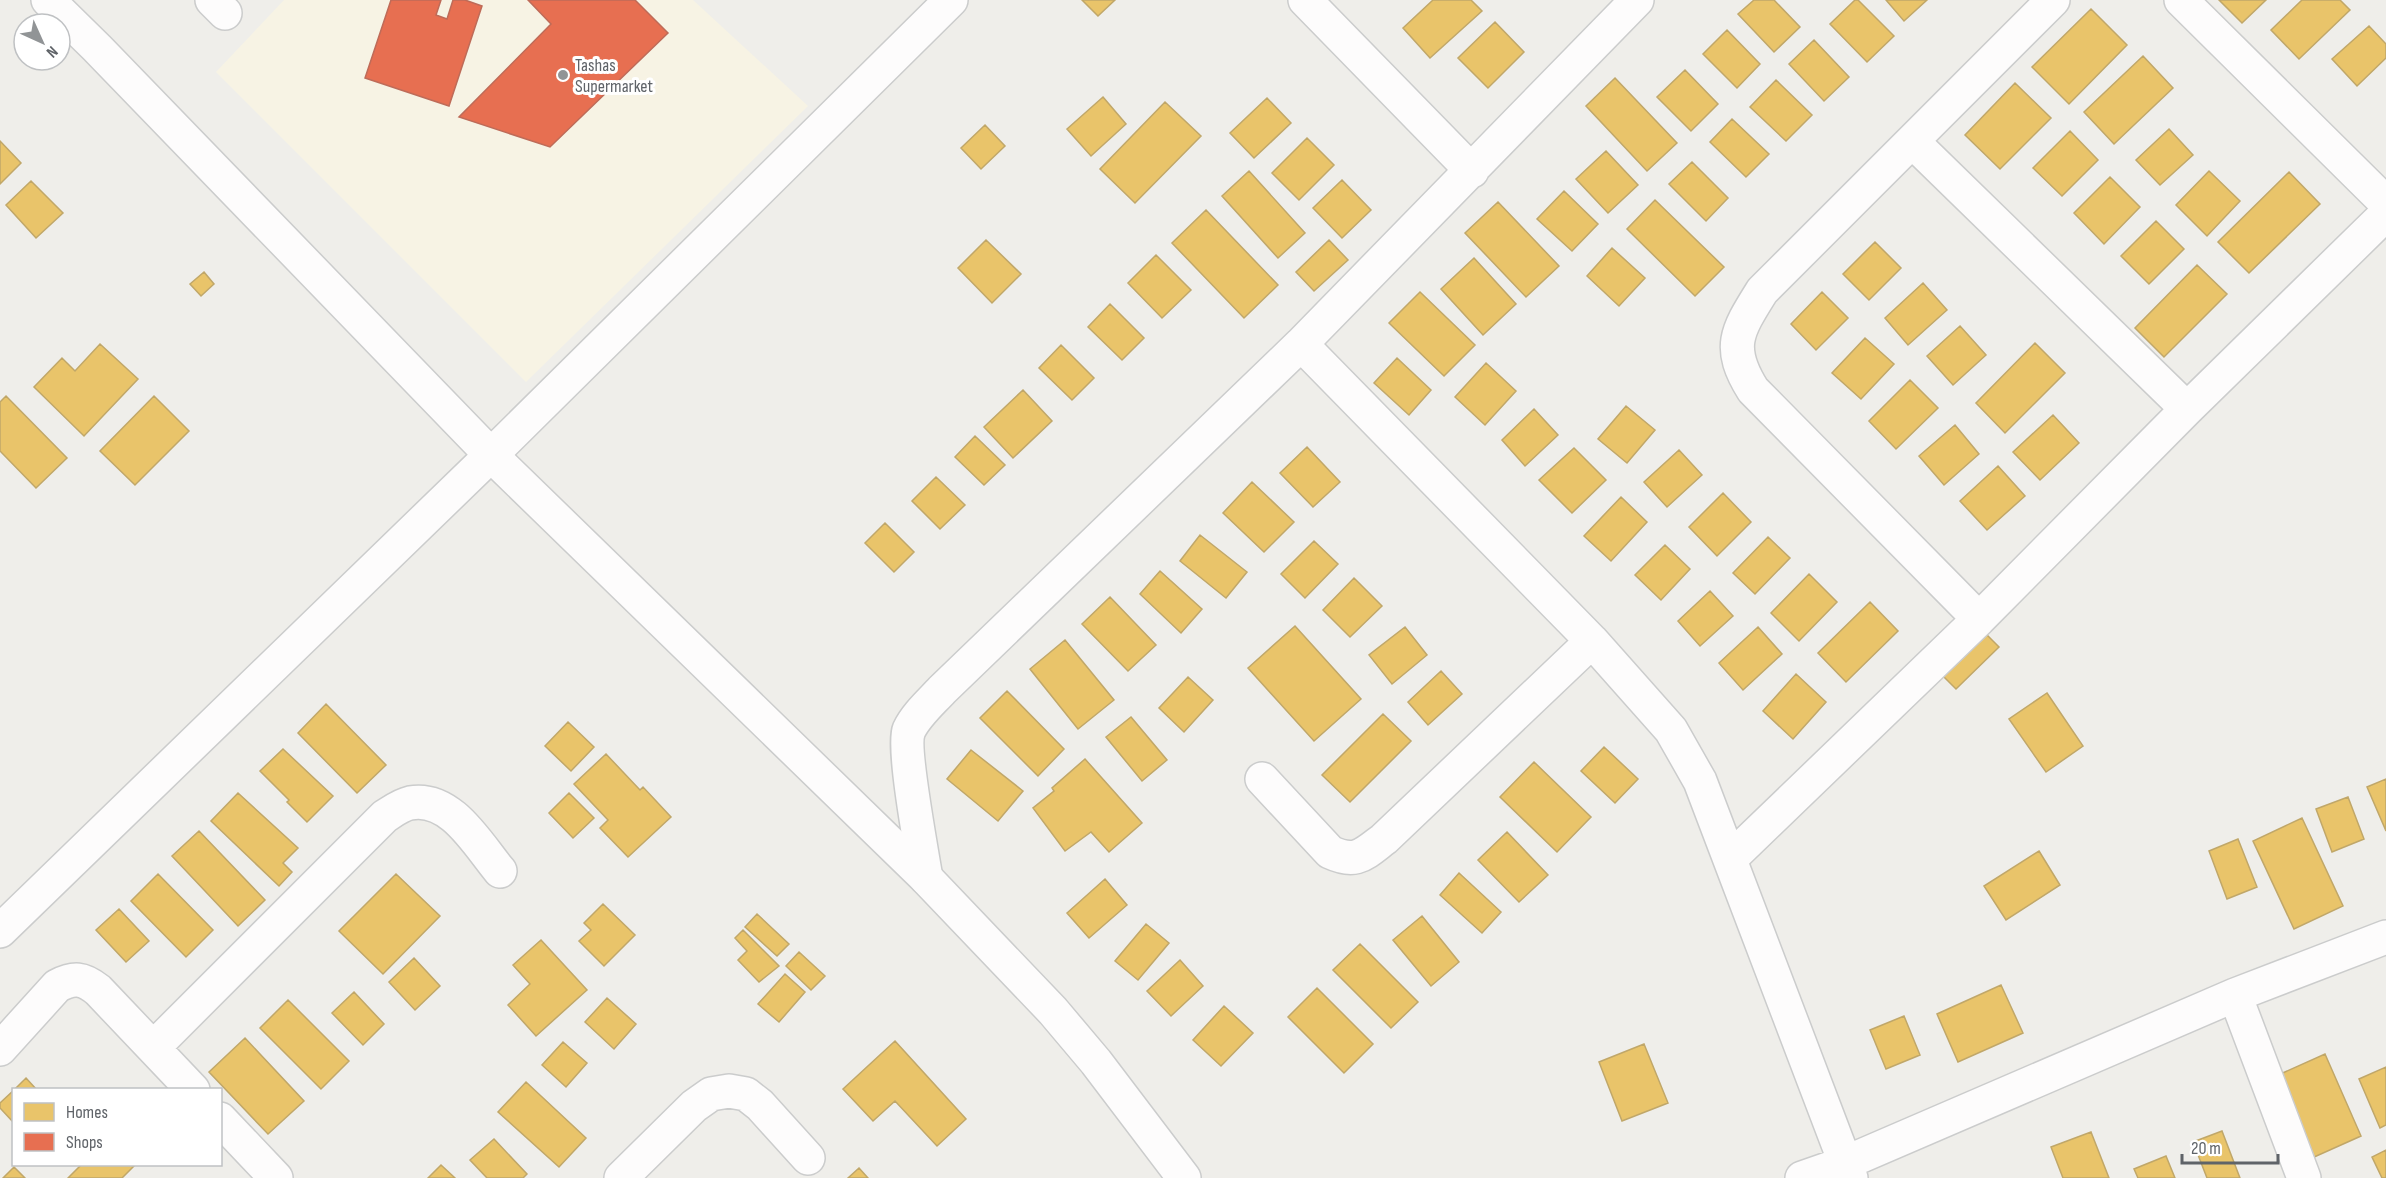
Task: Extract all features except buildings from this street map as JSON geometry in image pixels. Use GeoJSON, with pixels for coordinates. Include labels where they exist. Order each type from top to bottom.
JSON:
{"type":"FeatureCollection","features":[{"type":"Feature","properties":{"kind":"street"},"geometry":{"type":"LineString","coordinates":[[48,0],[491,454],[926,878],[1053,1011],[1096,1062],[1184,1178]]}},
{"type":"Feature","properties":{"kind":"street"},"geometry":{"type":"LineString","coordinates":[[0,931],[491,454],[951,0]]}},
{"type":"Feature","properties":{"kind":"street"},"geometry":{"type":"LineString","coordinates":[[1305,0],[1472,171]]}},
{"type":"Feature","properties":{"kind":"street"},"geometry":{"type":"LineString","coordinates":[[926,878],[908,756],[908,732],[920,715],[942,690],[1301,344],[1637,0]]}},
{"type":"Feature","properties":{"kind":"street"},"geometry":{"type":"LineString","coordinates":[[1979,619],[1753,390],[1741,370],[1736,346],[1745,319],[1762,291],[2053,0]]}},
{"type":"Feature","properties":{"kind":"street"},"geometry":{"type":"LineString","coordinates":[[2181,0],[2386,203]]}},
{"type":"Feature","properties":{"kind":"street"},"geometry":{"type":"LineString","coordinates":[[1912,141],[2187,409]]}},
{"type":"Feature","properties":{"kind":"street"},"geometry":{"type":"LineString","coordinates":[[1730,860],[1979,619],[2386,213]]}},
{"type":"Feature","properties":{"kind":"street"},"geometry":{"type":"LineString","coordinates":[[1301,344],[1592,642],[1671,730],[1700,781],[1848,1170]]}},
{"type":"Feature","properties":{"kind":"street"},"geometry":{"type":"LineString","coordinates":[[1262,779],[1330,852],[1345,859],[1363,855],[1384,838],[1592,642]]}},
{"type":"Feature","properties":{"kind":"street"},"geometry":{"type":"LineString","coordinates":[[154,1047],[385,816],[400,806],[411,802],[430,803],[444,809],[454,816],[500,872]]}},
{"type":"Feature","properties":{"kind":"street"},"geometry":{"type":"LineString","coordinates":[[1802,1178],[1848,1170],[2235,995],[2386,937]]}},
{"type":"Feature","properties":{"kind":"street"},"geometry":{"type":"LineString","coordinates":[[0,1049],[57,986],[68,980],[78,979],[98,990],[193,1088]]}},
{"type":"Feature","properties":{"kind":"street"},"geometry":{"type":"LineString","coordinates":[[2235,995],[2304,1178]]}},
{"type":"Feature","properties":{"kind":"street"},"geometry":{"type":"LineString","coordinates":[[621,1178],[694,1106],[711,1094],[729,1090],[746,1094],[760,1105],[807,1158]]}},
{"type":"Feature","properties":{"kind":"street"},"geometry":{"type":"LineString","coordinates":[[222,1121],[276,1178]]}},
{"type":"Feature","properties":{"kind":"shaded area"},"geometry":{"type":"Polygon","coordinates":[[[284,0],[693,0],[808,106],[526,382],[216,72],[284,0]]]}},
{"type":"Feature","properties":{"kind":"place","name":"Tashas Supermarket"},"geometry":{"type":"Point","coordinates":[563,75]}}]}
